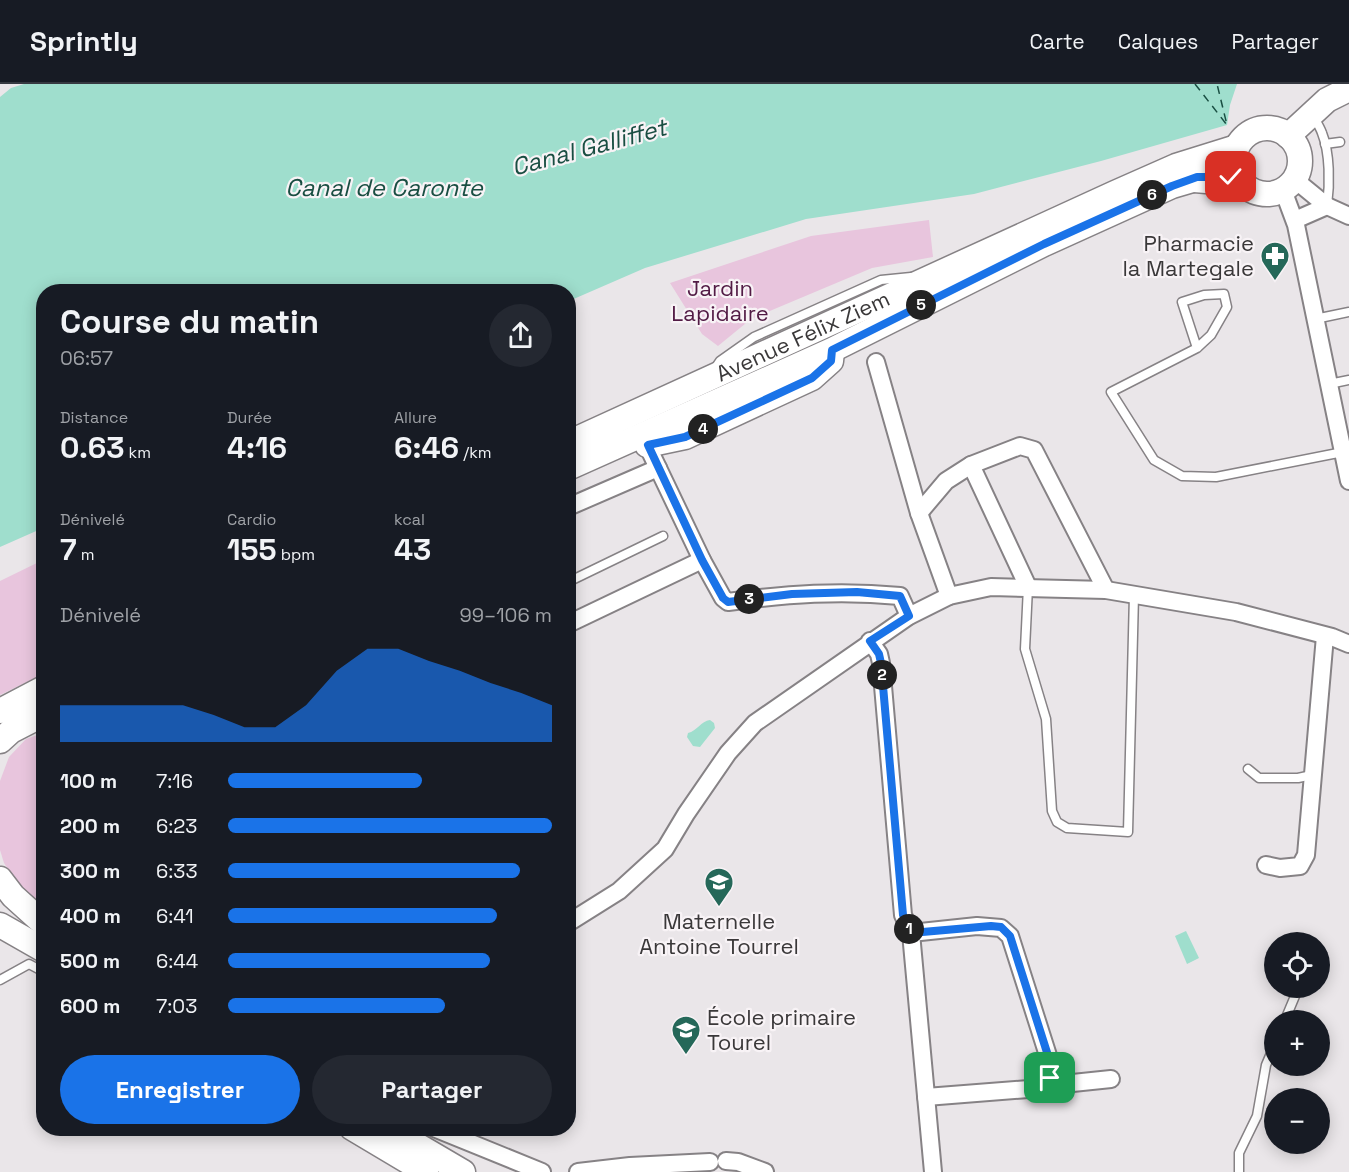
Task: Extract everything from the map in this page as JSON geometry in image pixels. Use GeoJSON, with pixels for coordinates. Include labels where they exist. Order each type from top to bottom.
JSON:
{"type":"FeatureCollection","features":[{"type":"Feature","properties":{"kind":"main road"},"geometry":{"type":"LineString","coordinates":[[1288,136],[1327,100],[1349,89]]}},
{"type":"Feature","properties":{"kind":"main road"},"geometry":{"type":"LineString","coordinates":[[1260,129],[1270,129],[1288,136],[1299,152],[1299,171],[1280,188],[1245,186],[1235,168],[1234,157],[1238,147],[1251,133],[1260,129]]}},
{"type":"Feature","properties":{"kind":"main road","name":"Avenue Félix Ziem"},"geometry":{"type":"LineString","coordinates":[[576,439],[1176,166],[1238,147]]}},
{"type":"Feature","properties":{"kind":"main road","name":"Avenue Félix Ziem"},"geometry":{"type":"LineString","coordinates":[[576,465],[645,440],[685,437],[812,378],[831,361],[832,350],[1044,244],[1172,186],[1197,177],[1239,178]]}},
{"type":"Feature","properties":{"kind":"main road"},"geometry":{"type":"LineString","coordinates":[[0,711],[36,692]]}},
{"type":"Feature","properties":{"kind":"main road"},"geometry":{"type":"LineString","coordinates":[[0,741],[11,731],[36,718]]}},
{"type":"Feature","properties":{"kind":"main road"},"geometry":{"type":"LineString","coordinates":[[0,879],[13,896],[36,917]]}},
{"type":"Feature","properties":{"kind":"main road"},"geometry":{"type":"LineString","coordinates":[[0,925],[36,945]]}},
{"type":"Feature","properties":{"kind":"main road"},"geometry":{"type":"LineString","coordinates":[[399,1136],[426,1172]]}},
{"type":"Feature","properties":{"kind":"main road"},"geometry":{"type":"LineString","coordinates":[[400,1136],[463,1172]]}},
{"type":"Feature","properties":{"kind":"street"},"geometry":{"type":"LineString","coordinates":[[1280,188],[1349,216]]}},
{"type":"Feature","properties":{"kind":"street"},"geometry":{"type":"LineString","coordinates":[[1280,188],[1295,220],[1349,481]]}},
{"type":"Feature","properties":{"kind":"street"},"geometry":{"type":"LineString","coordinates":[[1295,220],[1327,206]]}},
{"type":"Feature","properties":{"kind":"street"},"geometry":{"type":"LineString","coordinates":[[876,362],[919,513],[950,596]]}},
{"type":"Feature","properties":{"kind":"street"},"geometry":{"type":"LineString","coordinates":[[645,440],[702,560],[723,598],[728,602],[792,594],[857,592],[900,596],[909,616]]}},
{"type":"Feature","properties":{"kind":"street"},"geometry":{"type":"LineString","coordinates":[[919,513],[946,481],[971,465],[1020,446],[1034,450],[1106,590]]}},
{"type":"Feature","properties":{"kind":"street"},"geometry":{"type":"LineString","coordinates":[[971,465],[1028,587]]}},
{"type":"Feature","properties":{"kind":"street"},"geometry":{"type":"LineString","coordinates":[[576,504],[658,468]]}},
{"type":"Feature","properties":{"kind":"street"},"geometry":{"type":"LineString","coordinates":[[576,620],[702,560]]}},
{"type":"Feature","properties":{"kind":"street"},"geometry":{"type":"LineString","coordinates":[[576,918],[619,891],[665,849],[728,753],[755,723],[870,641],[909,616],[950,596],[991,587],[1106,590],[1236,612],[1349,644]]}},
{"type":"Feature","properties":{"kind":"street"},"geometry":{"type":"LineString","coordinates":[[1266,865],[1280,868],[1300,866],[1306,855],[1325,636]]}},
{"type":"Feature","properties":{"kind":"street"},"geometry":{"type":"LineString","coordinates":[[870,641],[879,654],[881,663],[903,915],[911,933],[933,1172]]}},
{"type":"Feature","properties":{"kind":"street"},"geometry":{"type":"LineString","coordinates":[[911,933],[1001,927],[1010,936],[1051,1065],[1050,1078],[1041,1088],[926,1097]]}},
{"type":"Feature","properties":{"kind":"street"},"geometry":{"type":"LineString","coordinates":[[1050,1078],[1063,1084],[1111,1079]]}},
{"type":"Feature","properties":{"kind":"street"},"geometry":{"type":"LineString","coordinates":[[454,1136],[542,1172]]}},
{"type":"Feature","properties":{"kind":"street"},"geometry":{"type":"LineString","coordinates":[[578,1172],[630,1166],[718,1161],[738,1162],[765,1172]]}},
{"type":"Feature","properties":{"kind":"lane"},"geometry":{"type":"LineString","coordinates":[[1311,113],[1323,134],[1325,144],[1330,183],[1327,206]]}},
{"type":"Feature","properties":{"kind":"lane"},"geometry":{"type":"LineString","coordinates":[[1325,144],[1340,142]]}},
{"type":"Feature","properties":{"kind":"lane","name":"Avenue Félix Ziem"},"geometry":{"type":"LineString","coordinates":[[1172,186],[1280,188]]}},
{"type":"Feature","properties":{"kind":"lane"},"geometry":{"type":"LineString","coordinates":[[1197,348],[1182,302],[1204,295],[1224,294],[1227,307],[1211,335],[1197,348],[1111,392],[1154,460],[1182,476],[1216,477],[1343,452]]}},
{"type":"Feature","properties":{"kind":"lane"},"geometry":{"type":"LineString","coordinates":[[1315,319],[1349,312]]}},
{"type":"Feature","properties":{"kind":"lane"},"geometry":{"type":"LineString","coordinates":[[1329,384],[1349,380]]}},
{"type":"Feature","properties":{"kind":"lane"},"geometry":{"type":"LineString","coordinates":[[576,578],[663,536]]}},
{"type":"Feature","properties":{"kind":"lane"},"geometry":{"type":"LineString","coordinates":[[1028,587],[1025,649],[1046,719],[1052,811],[1057,822],[1067,828],[1128,832],[1134,595]]}},
{"type":"Feature","properties":{"kind":"lane"},"geometry":{"type":"LineString","coordinates":[[1248,769],[1259,778],[1298,778],[1312,775]]}},
{"type":"Feature","properties":{"kind":"lane"},"geometry":{"type":"LineString","coordinates":[[0,980],[29,964],[36,968]]}},
{"type":"Feature","properties":{"kind":"lane"},"geometry":{"type":"LineString","coordinates":[[1239,1172],[1239,1153],[1257,1116],[1264,1076]]}},
{"type":"Feature","properties":{"kind":"green space","name":"Jardin Lapidaire"},"geometry":{"type":"Polygon","coordinates":[[[929,220],[933,257],[872,268],[751,319],[718,346],[702,334],[670,283],[811,236],[929,220]]]}},
{"type":"Feature","properties":{"kind":"green space"},"geometry":{"type":"Polygon","coordinates":[[[36,563],[36,677],[0,695],[0,581],[36,563]]]}},
{"type":"Feature","properties":{"kind":"green space"},"geometry":{"type":"Polygon","coordinates":[[[36,735],[36,907],[4,863],[0,850],[0,781],[9,757],[26,739],[36,735]]]}},
{"type":"Feature","properties":{"kind":"water","name":"Canal de Caronte"},"geometry":{"type":"Polygon","coordinates":[[[24,84],[1237,84],[1230,105],[1227,125],[974,194],[806,219],[645,268],[576,298],[576,284],[36,284],[36,531],[0,547],[0,97],[11,88],[24,84]]]}},
{"type":"Feature","properties":{"kind":"water"},"geometry":{"type":"Polygon","coordinates":[[[710,720],[714,723],[715,728],[700,747],[693,746],[687,737],[688,733],[710,720]]]}},
{"type":"Feature","properties":{"kind":"water"},"geometry":{"type":"Polygon","coordinates":[[[1186,931],[1199,958],[1187,964],[1175,936],[1186,931]]]}},
{"type":"Feature","properties":{"kind":"ferry route"},"geometry":{"type":"LineString","coordinates":[[1195,84],[1227,125],[1217,84]]}},
{"type":"Feature","properties":{"kind":"place","name":"Pharmacie la Martegale"},"geometry":{"type":"Point","coordinates":[1275,282]}},
{"type":"Feature","properties":{"kind":"place","name":"Maternelle Antoine Tourrel"},"geometry":{"type":"Point","coordinates":[719,908]}},
{"type":"Feature","properties":{"kind":"place","name":"École primaire Tourel"},"geometry":{"type":"Point","coordinates":[686,1056]}},
{"type":"Feature","properties":{"kind":"route"},"geometry":{"type":"LineString","coordinates":[[1050,1078],[1051,1065],[1010,936],[1001,927],[991,926],[911,933],[903,915],[881,663],[879,654],[870,641],[909,616],[900,596],[857,592],[792,594],[728,602],[723,598],[702,560],[648,445],[685,437],[812,378],[831,361],[832,350],[1044,244],[1197,177],[1231,177]]}},
{"type":"Feature","properties":{"kind":"water label","name":"Canal Galliffet"},"geometry":{"type":"Point","coordinates":[589,147]}}]}
